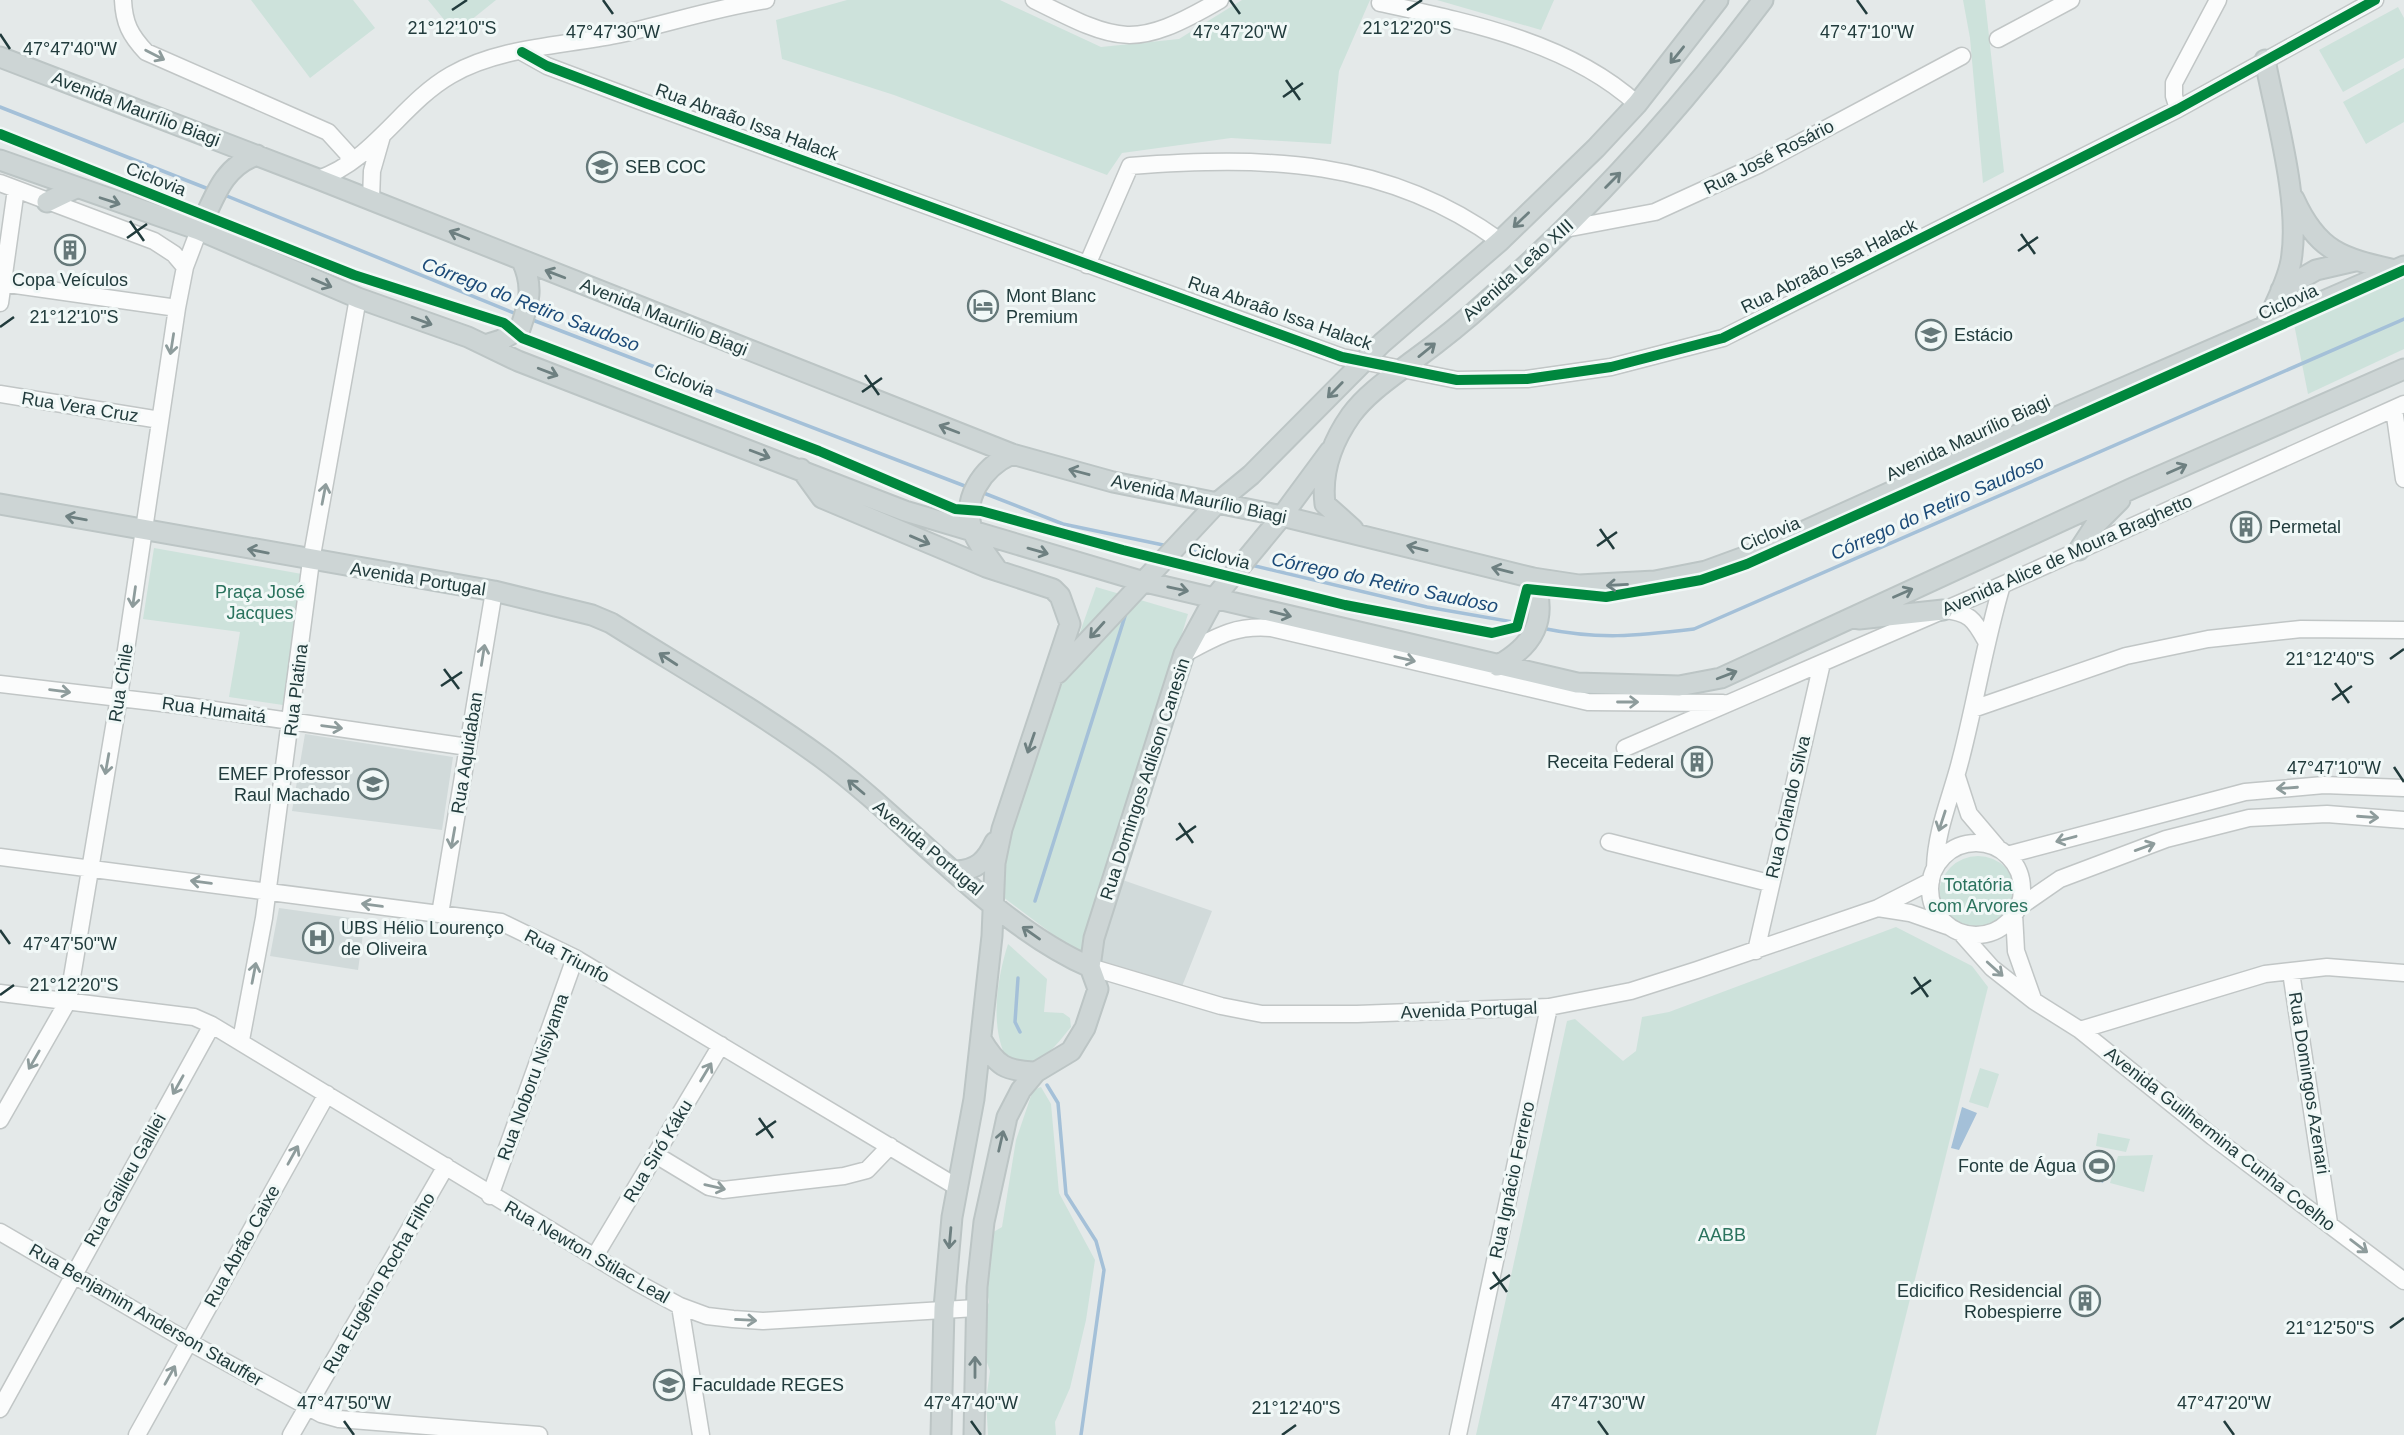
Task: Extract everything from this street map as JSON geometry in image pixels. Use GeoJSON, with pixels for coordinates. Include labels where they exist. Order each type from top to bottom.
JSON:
{"type":"FeatureCollection","features":[{"type":"Feature","properties":{"kind":"main road","name":"Avenida Leão XIII"},"geometry":{"type":"LineString","coordinates":[[1053,678],[1141,581],[1217,503],[1251,475],[1364,361],[1500,241],[1637,104],[1718,0]]}},
{"type":"Feature","properties":{"kind":"main road","name":"Avenida Leão XIII"},"geometry":{"type":"LineString","coordinates":[[1363,535],[1342,522],[1325,504],[1323,486],[1330,450],[1352,414],[1400,370],[1488,301],[1565,229],[1678,111],[1763,0]]}},
{"type":"Feature","properties":{"kind":"main road","name":"Avenida Maurílio Biagi"},"geometry":{"type":"LineString","coordinates":[[0,57],[257,155],[1012,454],[1113,482],[1282,516],[1533,578],[1614,585],[1655,582],[1706,571],[1758,552],[2400,268]]}},
{"type":"Feature","properties":{"kind":"main road"},"geometry":{"type":"LineString","coordinates":[[2265,60],[2289,186],[2293,245],[2290,265],[2265,326]]}},
{"type":"Feature","properties":{"kind":"main road"},"geometry":{"type":"LineString","coordinates":[[199,230],[226,173],[234,165],[257,155]]}},
{"type":"Feature","properties":{"kind":"main road"},"geometry":{"type":"LineString","coordinates":[[0,160],[74,189],[199,230],[358,298],[485,345],[518,361],[905,511],[1141,581],[1577,683],[1679,685],[1721,678],[2133,488],[2404,369]]}},
{"type":"Feature","properties":{"kind":"main road"},"geometry":{"type":"LineString","coordinates":[[2289,186],[2314,236],[2332,251],[2355,261],[2400,268]]}},
{"type":"Feature","properties":{"kind":"main road"},"geometry":{"type":"LineString","coordinates":[[47,202],[74,189]]}},
{"type":"Feature","properties":{"kind":"main road"},"geometry":{"type":"LineString","coordinates":[[214,200],[216,223],[226,242]]}},
{"type":"Feature","properties":{"kind":"main road"},"geometry":{"type":"LineString","coordinates":[[485,345],[501,340],[520,329],[531,292],[531,283],[522,261]]}},
{"type":"Feature","properties":{"kind":"main road"},"geometry":{"type":"LineString","coordinates":[[2281,290],[2316,270],[2355,261]]}},
{"type":"Feature","properties":{"kind":"main road","name":"Rua Domingos Adilson Canesin"},"geometry":{"type":"LineString","coordinates":[[1037,1072],[1071,1051],[1085,1028],[1098,989],[1090,967],[1094,938],[1184,654],[1215,597],[1282,516],[1330,450]]}},
{"type":"Feature","properties":{"kind":"main road"},"geometry":{"type":"LineString","coordinates":[[998,570],[973,532],[971,501],[985,471],[1012,454]]}},
{"type":"Feature","properties":{"kind":"main road"},"geometry":{"type":"LineString","coordinates":[[801,469],[822,498],[998,570],[1053,589],[1060,596],[1070,624],[1002,829],[995,863],[994,904],[981,1039],[974,1100],[957,1187],[944,1308],[941,1435]]}},
{"type":"Feature","properties":{"kind":"main road"},"geometry":{"type":"LineString","coordinates":[[2079,550],[2096,524],[2133,488]]}},
{"type":"Feature","properties":{"kind":"main road","name":"Avenida Portugal"},"geometry":{"type":"LineString","coordinates":[[0,504],[311,561],[494,591],[592,615],[611,623],[822,758],[994,904],[1063,955],[1090,967]]}},
{"type":"Feature","properties":{"kind":"main road"},"geometry":{"type":"LineString","coordinates":[[875,521],[905,511]]}},
{"type":"Feature","properties":{"kind":"main road"},"geometry":{"type":"LineString","coordinates":[[1497,666],[1517,655],[1532,640],[1539,604],[1533,578]]}},
{"type":"Feature","properties":{"kind":"main road"},"geometry":{"type":"LineString","coordinates":[[1841,621],[1943,610]]}},
{"type":"Feature","properties":{"kind":"main road"},"geometry":{"type":"LineString","coordinates":[[1343,645],[1373,637]]}},
{"type":"Feature","properties":{"kind":"main road"},"geometry":{"type":"LineString","coordinates":[[956,871],[970,870],[979,865],[1002,829]]}},
{"type":"Feature","properties":{"kind":"main road"},"geometry":{"type":"LineString","coordinates":[[981,1039],[1001,1065],[1014,1071],[1037,1072]]}},
{"type":"Feature","properties":{"kind":"main road"},"geometry":{"type":"LineString","coordinates":[[974,1435],[975,1308],[984,1222],[1007,1116],[1021,1090],[1037,1072]]}},
{"type":"Feature","properties":{"kind":"main road"},"geometry":{"type":"LineString","coordinates":[[957,1187],[975,1198],[984,1222]]}},
{"type":"Feature","properties":{"kind":"street"},"geometry":{"type":"LineString","coordinates":[[123,0],[124,18],[131,36],[146,52],[328,132],[348,154],[349,163]]}},
{"type":"Feature","properties":{"kind":"street"},"geometry":{"type":"LineString","coordinates":[[318,179],[349,163],[382,136],[419,96],[454,73],[522,52],[616,35],[766,0]]}},
{"type":"Feature","properties":{"kind":"street"},"geometry":{"type":"LineString","coordinates":[[1034,0],[1092,29],[1138,36],[1164,31],[1220,0]]}},
{"type":"Feature","properties":{"kind":"street"},"geometry":{"type":"LineString","coordinates":[[1998,39],[2071,0]]}},
{"type":"Feature","properties":{"kind":"street"},"geometry":{"type":"LineString","coordinates":[[2178,109],[2174,83],[2218,0]]}},
{"type":"Feature","properties":{"kind":"street","name":"Rua Abraão Issa Halack"},"geometry":{"type":"LineString","coordinates":[[522,52],[547,66],[648,104],[1342,357],[1457,380],[1527,379],[1611,367],[1723,338],[2178,109],[2375,0]]}},
{"type":"Feature","properties":{"kind":"street"},"geometry":{"type":"LineString","coordinates":[[1380,3],[1459,20],[1537,46],[1618,86],[1637,104]]}},
{"type":"Feature","properties":{"kind":"street","name":"Rua José Rosário"},"geometry":{"type":"LineString","coordinates":[[1565,229],[1655,212],[1758,165],[1962,56]]}},
{"type":"Feature","properties":{"kind":"street"},"geometry":{"type":"LineString","coordinates":[[370,200],[372,171],[382,136]]}},
{"type":"Feature","properties":{"kind":"street"},"geometry":{"type":"LineString","coordinates":[[1087,265],[1130,166],[1260,160],[1334,169],[1388,182],[1434,200],[1470,219],[1500,241]]}},
{"type":"Feature","properties":{"kind":"street"},"geometry":{"type":"LineString","coordinates":[[0,183],[154,241],[174,254],[185,267]]}},
{"type":"Feature","properties":{"kind":"street"},"geometry":{"type":"LineString","coordinates":[[0,303],[16,189]]}},
{"type":"Feature","properties":{"kind":"street","name":"Rua Chile"},"geometry":{"type":"LineString","coordinates":[[0,1120],[68,1001],[88,868],[119,697],[177,308],[185,267],[199,230]]}},
{"type":"Feature","properties":{"kind":"street"},"geometry":{"type":"LineString","coordinates":[[1,283],[177,308]]}},
{"type":"Feature","properties":{"kind":"street","name":"Rua Platina"},"geometry":{"type":"LineString","coordinates":[[241,1040],[268,891],[311,561],[358,298]]}},
{"type":"Feature","properties":{"kind":"street","name":"Rua Vera Cruz"},"geometry":{"type":"LineString","coordinates":[[0,394],[160,420]]}},
{"type":"Feature","properties":{"kind":"street"},"geometry":{"type":"LineString","coordinates":[[2399,407],[2404,479]]}},
{"type":"Feature","properties":{"kind":"street","name":"Avenida Alice de Moura Braghetto"},"geometry":{"type":"LineString","coordinates":[[1729,703],[2002,585],[2399,407]]}},
{"type":"Feature","properties":{"kind":"street"},"geometry":{"type":"LineString","coordinates":[[2002,585],[1986,641],[1957,775],[1939,831],[1933,875],[1934,908],[1956,930],[1975,935],[1990,933],[2060,879],[2166,839],[2249,818],[2327,814],[2404,820]]}},
{"type":"Feature","properties":{"kind":"street","name":"Rua Aquidaban"},"geometry":{"type":"LineString","coordinates":[[440,914],[494,591]]}},
{"type":"Feature","properties":{"kind":"street"},"geometry":{"type":"LineString","coordinates":[[1215,597],[1267,628]]}},
{"type":"Feature","properties":{"kind":"street"},"geometry":{"type":"LineString","coordinates":[[1943,610],[1962,612],[1970,617],[1986,641]]}},
{"type":"Feature","properties":{"kind":"street"},"geometry":{"type":"LineString","coordinates":[[1184,654],[1221,634],[1246,626],[1267,628],[1588,702],[1729,703]]}},
{"type":"Feature","properties":{"kind":"street"},"geometry":{"type":"LineString","coordinates":[[1973,709],[2126,656],[2208,639],[2301,629],[2404,630]]}},
{"type":"Feature","properties":{"kind":"street","name":"Rua Orlando Silva"},"geometry":{"type":"LineString","coordinates":[[1756,951],[1769,883],[1822,663]]}},
{"type":"Feature","properties":{"kind":"street","name":"Rua Humaitá"},"geometry":{"type":"LineString","coordinates":[[0,684],[119,697],[468,747]]}},
{"type":"Feature","properties":{"kind":"street"},"geometry":{"type":"LineString","coordinates":[[1625,748],[1729,703]]}},
{"type":"Feature","properties":{"kind":"street"},"geometry":{"type":"LineString","coordinates":[[1957,775],[1969,814],[2020,874],[2021,897],[2016,911],[2016,951],[2034,1001]]}},
{"type":"Feature","properties":{"kind":"street"},"geometry":{"type":"LineString","coordinates":[[1933,875],[1950,852],[1970,843],[2003,852],[2245,792],[2324,785],[2404,788]]}},
{"type":"Feature","properties":{"kind":"street"},"geometry":{"type":"LineString","coordinates":[[2245,792],[2249,818]]}},
{"type":"Feature","properties":{"kind":"street"},"geometry":{"type":"LineString","coordinates":[[1609,842],[1769,883]]}},
{"type":"Feature","properties":{"kind":"street","name":"Rua Triunfo"},"geometry":{"type":"LineString","coordinates":[[0,857],[500,922],[575,958],[957,1187]]}},
{"type":"Feature","properties":{"kind":"street","name":"Avenida Portugal"},"geometry":{"type":"LineString","coordinates":[[1090,967],[1221,1006],[1262,1014],[1357,1014],[1549,1007],[1631,991],[1756,951],[1878,908],[1933,875]]}},
{"type":"Feature","properties":{"kind":"street","name":"Avenida Portugal"},"geometry":{"type":"LineString","coordinates":[[1878,908],[1910,913],[1956,930]]}},
{"type":"Feature","properties":{"kind":"street","name":"Avenida Guilhermina Cunha Coelho"},"geometry":{"type":"LineString","coordinates":[[1956,930],[1992,968],[2034,1001],[2080,1030],[2213,1137],[2404,1281]]}},
{"type":"Feature","properties":{"kind":"street","name":"Rua Noboru Nisiyama"},"geometry":{"type":"LineString","coordinates":[[490,1196],[575,958]]}},
{"type":"Feature","properties":{"kind":"street"},"geometry":{"type":"LineString","coordinates":[[2080,1030],[2236,981],[2327,967],[2404,973]]}},
{"type":"Feature","properties":{"kind":"street","name":"Rua Domingos Azenari"},"geometry":{"type":"LineString","coordinates":[[2291,972],[2327,1195],[2329,1223]]}},
{"type":"Feature","properties":{"kind":"street","name":"Rua Newton Stilac Leal"},"geometry":{"type":"LineString","coordinates":[[0,993],[194,1017],[212,1025],[241,1040],[446,1166],[490,1196],[680,1306],[707,1316],[763,1321],[975,1308]]}},
{"type":"Feature","properties":{"kind":"street","name":"Rua Ignácio Ferrero"},"geometry":{"type":"LineString","coordinates":[[1458,1435],[1549,1007]]}},
{"type":"Feature","properties":{"kind":"street","name":"Rua Galileu Galilei"},"geometry":{"type":"LineString","coordinates":[[0,1409],[212,1025]]}},
{"type":"Feature","properties":{"kind":"street","name":"Rua Siró Káku"},"geometry":{"type":"LineString","coordinates":[[595,1256],[722,1045]]}},
{"type":"Feature","properties":{"kind":"street","name":"Rua Abrão Caixe"},"geometry":{"type":"LineString","coordinates":[[137,1435],[327,1094]]}},
{"type":"Feature","properties":{"kind":"street"},"geometry":{"type":"LineString","coordinates":[[656,1156],[709,1187],[723,1190],[844,1176],[867,1170],[890,1146]]}},
{"type":"Feature","properties":{"kind":"street","name":"Rua Eugênio Rocha Filho"},"geometry":{"type":"LineString","coordinates":[[290,1435],[446,1166]]}},
{"type":"Feature","properties":{"kind":"street","name":"Rua Domingos Azenari"},"geometry":{"type":"LineString","coordinates":[[2314,1212],[2327,1195]]}},
{"type":"Feature","properties":{"kind":"street","name":"Rua Benjamim Anderson Stauffer"},"geometry":{"type":"LineString","coordinates":[[0,1232],[189,1342],[308,1407],[339,1419],[539,1435]]}},
{"type":"Feature","properties":{"kind":"street"},"geometry":{"type":"LineString","coordinates":[[680,1306],[701,1435]]}},
{"type":"Feature","properties":{"kind":"shaded area","name":"EMEF Professor Raul Machado"},"geometry":{"type":"Polygon","coordinates":[[[305,734],[453,757],[442,830],[292,811],[305,734]]]}},
{"type":"Feature","properties":{"kind":"shaded area"},"geometry":{"type":"Polygon","coordinates":[[[1114,877],[1212,911],[1179,994],[1090,967],[1114,877]]]}},
{"type":"Feature","properties":{"kind":"shaded area","name":"UBS Hélio Lourenço de Oliveira"},"geometry":{"type":"Polygon","coordinates":[[[279,908],[365,920],[358,970],[270,956],[279,908]]]}},
{"type":"Feature","properties":{"kind":"green space"},"geometry":{"type":"Polygon","coordinates":[[[251,0],[353,0],[375,28],[310,78],[251,0]]]}},
{"type":"Feature","properties":{"kind":"green space"},"geometry":{"type":"Polygon","coordinates":[[[428,0],[496,0],[455,33],[428,0]]]}},
{"type":"Feature","properties":{"kind":"green space"},"geometry":{"type":"Polygon","coordinates":[[[847,0],[1000,0],[1101,47],[1179,39],[1242,0],[1370,0],[1339,71],[1331,144],[1231,138],[1122,153],[1107,175],[894,95],[782,59],[776,20],[847,0]]]}},
{"type":"Feature","properties":{"kind":"green space"},"geometry":{"type":"Polygon","coordinates":[[[1437,0],[1554,0],[1541,30],[1437,0]]]}},
{"type":"Feature","properties":{"kind":"green space"},"geometry":{"type":"Polygon","coordinates":[[[1963,0],[1985,0],[2004,172],[1983,183],[1970,38],[1963,0]]]}},
{"type":"Feature","properties":{"kind":"green space"},"geometry":{"type":"Polygon","coordinates":[[[2398,7],[2404,18],[2404,58],[2343,92],[2319,50],[2398,7]]]}},
{"type":"Feature","properties":{"kind":"green space"},"geometry":{"type":"Polygon","coordinates":[[[2404,68],[2404,122],[2366,144],[2343,102],[2404,68]]]}},
{"type":"Feature","properties":{"kind":"green space"},"geometry":{"type":"Polygon","coordinates":[[[2404,270],[2404,349],[2308,394],[2293,319],[2404,270]]]}},
{"type":"Feature","properties":{"kind":"green space","name":"Praça José Jacques"},"geometry":{"type":"Polygon","coordinates":[[[154,548],[302,574],[283,705],[229,697],[240,632],[143,619],[154,548]]]}},
{"type":"Feature","properties":{"kind":"green space"},"geometry":{"type":"Polygon","coordinates":[[[1096,587],[1188,614],[1083,957],[1003,897],[1007,838],[1096,587]]]}},
{"type":"Feature","properties":{"kind":"green space","name":"Totatória com Arvores"},"geometry":{"type":"Polygon","coordinates":[[[1978,856],[1993,859],[2010,873],[2017,895],[2014,910],[2000,927],[1978,934],[1963,931],[1946,917],[1939,895],[1942,880],[1956,863],[1978,856]]]}},
{"type":"Feature","properties":{"kind":"green space","name":"AABB"},"geometry":{"type":"Polygon","coordinates":[[[1896,927],[1972,966],[1988,987],[1876,1435],[1476,1435],[1567,1021],[1575,1019],[1623,1061],[1636,1051],[1642,1017],[1669,1012],[1896,927]]]}},
{"type":"Feature","properties":{"kind":"green space"},"geometry":{"type":"Polygon","coordinates":[[[1008,944],[1047,979],[1044,1012],[1063,1013],[1070,1018],[1071,1027],[1058,1043],[1045,1055],[1029,1062],[1008,1061],[998,1034],[998,988],[1008,944]]]}},
{"type":"Feature","properties":{"kind":"green space"},"geometry":{"type":"Polygon","coordinates":[[[1980,1068],[1999,1074],[1988,1108],[1969,1102],[1980,1068]]]}},
{"type":"Feature","properties":{"kind":"green space"},"geometry":{"type":"Polygon","coordinates":[[[1041,1087],[1051,1104],[1059,1193],[1095,1260],[1086,1320],[1070,1388],[1055,1422],[1056,1435],[988,1435],[986,1400],[990,1371],[983,1351],[981,1321],[989,1302],[984,1274],[990,1234],[1002,1227],[1016,1140],[1033,1090],[1041,1087]]]}},
{"type":"Feature","properties":{"kind":"green space"},"geometry":{"type":"Polygon","coordinates":[[[2098,1133],[2130,1139],[2126,1152],[2096,1146],[2098,1133]]]}},
{"type":"Feature","properties":{"kind":"green space"},"geometry":{"type":"Polygon","coordinates":[[[2153,1155],[2144,1192],[2110,1183],[2118,1156],[2153,1155]]]}},
{"type":"Feature","properties":{"kind":"water"},"geometry":{"type":"Polygon","coordinates":[[[1962,1107],[1977,1113],[1959,1150],[1951,1148],[1962,1107]]]}},
{"type":"Feature","properties":{"kind":"water","name":"Fonte de Água"},"geometry":{"type":"Polygon","coordinates":[[[2095,1150],[2110,1155],[2103,1183],[2087,1176],[2095,1150]]]}},
{"type":"Feature","properties":{"kind":"waterway","name":"Córrego do Retiro Saudoso"},"geometry":{"type":"LineString","coordinates":[[0,107],[211,190]]}},
{"type":"Feature","properties":{"kind":"waterway","name":"Córrego do Retiro Saudoso"},"geometry":{"type":"LineString","coordinates":[[222,194],[519,315]]}},
{"type":"Feature","properties":{"kind":"waterway","name":"Córrego do Retiro Saudoso"},"geometry":{"type":"LineString","coordinates":[[530,319],[970,488]]}},
{"type":"Feature","properties":{"kind":"waterway","name":"Córrego do Retiro Saudoso"},"geometry":{"type":"LineString","coordinates":[[1541,628],[1618,636],[1694,629],[2404,319]]}},
{"type":"Feature","properties":{"kind":"waterway","name":"Córrego do Retiro Saudoso"},"geometry":{"type":"LineString","coordinates":[[981,492],[1063,524],[1168,546]]}},
{"type":"Feature","properties":{"kind":"waterway","name":"Córrego do Retiro Saudoso"},"geometry":{"type":"LineString","coordinates":[[1182,549],[1236,561]]}},
{"type":"Feature","properties":{"kind":"waterway","name":"Córrego do Retiro Saudoso"},"geometry":{"type":"LineString","coordinates":[[1251,565],[1427,607],[1530,625]]}},
{"type":"Feature","properties":{"kind":"waterway"},"geometry":{"type":"LineString","coordinates":[[1035,901],[1126,613]]}},
{"type":"Feature","properties":{"kind":"waterway"},"geometry":{"type":"LineString","coordinates":[[1018,978],[1015,1022],[1020,1032]]}},
{"type":"Feature","properties":{"kind":"waterway"},"geometry":{"type":"LineString","coordinates":[[1047,1085],[1058,1103],[1066,1194],[1096,1241],[1104,1270],[1081,1435]]}},
{"type":"Feature","properties":{"kind":"cycle path"},"geometry":{"type":"LineString","coordinates":[[522,52],[547,66],[648,104],[1342,357],[1457,380],[1527,379],[1611,367],[1723,338],[2178,109],[2375,0]]}},
{"type":"Feature","properties":{"kind":"cycle path","name":"Ciclovia"},"geometry":{"type":"LineString","coordinates":[[0,134],[354,275],[504,323],[522,338],[819,451],[955,509],[981,511],[1123,550],[1345,605],[1492,633],[1517,627],[1527,589],[1606,597],[1701,580],[1747,564],[2404,270]]}},
{"type":"Feature","properties":{"kind":"place","name":"SEB COC"},"geometry":{"type":"Point","coordinates":[602,167]}},
{"type":"Feature","properties":{"kind":"place","name":"Copa Veículos"},"geometry":{"type":"Point","coordinates":[70,250]}},
{"type":"Feature","properties":{"kind":"place","name":"Mont Blanc Premium"},"geometry":{"type":"Point","coordinates":[983,306]}},
{"type":"Feature","properties":{"kind":"place","name":"Estácio"},"geometry":{"type":"Point","coordinates":[1931,335]}},
{"type":"Feature","properties":{"kind":"place","name":"Permetal"},"geometry":{"type":"Point","coordinates":[2246,527]}},
{"type":"Feature","properties":{"kind":"place","name":"Receita Federal"},"geometry":{"type":"Point","coordinates":[1697,762]}},
{"type":"Feature","properties":{"kind":"place","name":"EMEF Professor Raul Machado"},"geometry":{"type":"Point","coordinates":[373,784]}},
{"type":"Feature","properties":{"kind":"place","name":"UBS Hélio Lourenço de Oliveira"},"geometry":{"type":"Point","coordinates":[318,938]}},
{"type":"Feature","properties":{"kind":"place","name":"Fonte de Água"},"geometry":{"type":"Point","coordinates":[2099,1166]}},
{"type":"Feature","properties":{"kind":"place","name":"Edicifico Residencial Robespierre"},"geometry":{"type":"Point","coordinates":[2085,1301]}},
{"type":"Feature","properties":{"kind":"place","name":"Faculdade REGES"},"geometry":{"type":"Point","coordinates":[669,1385]}}]}
